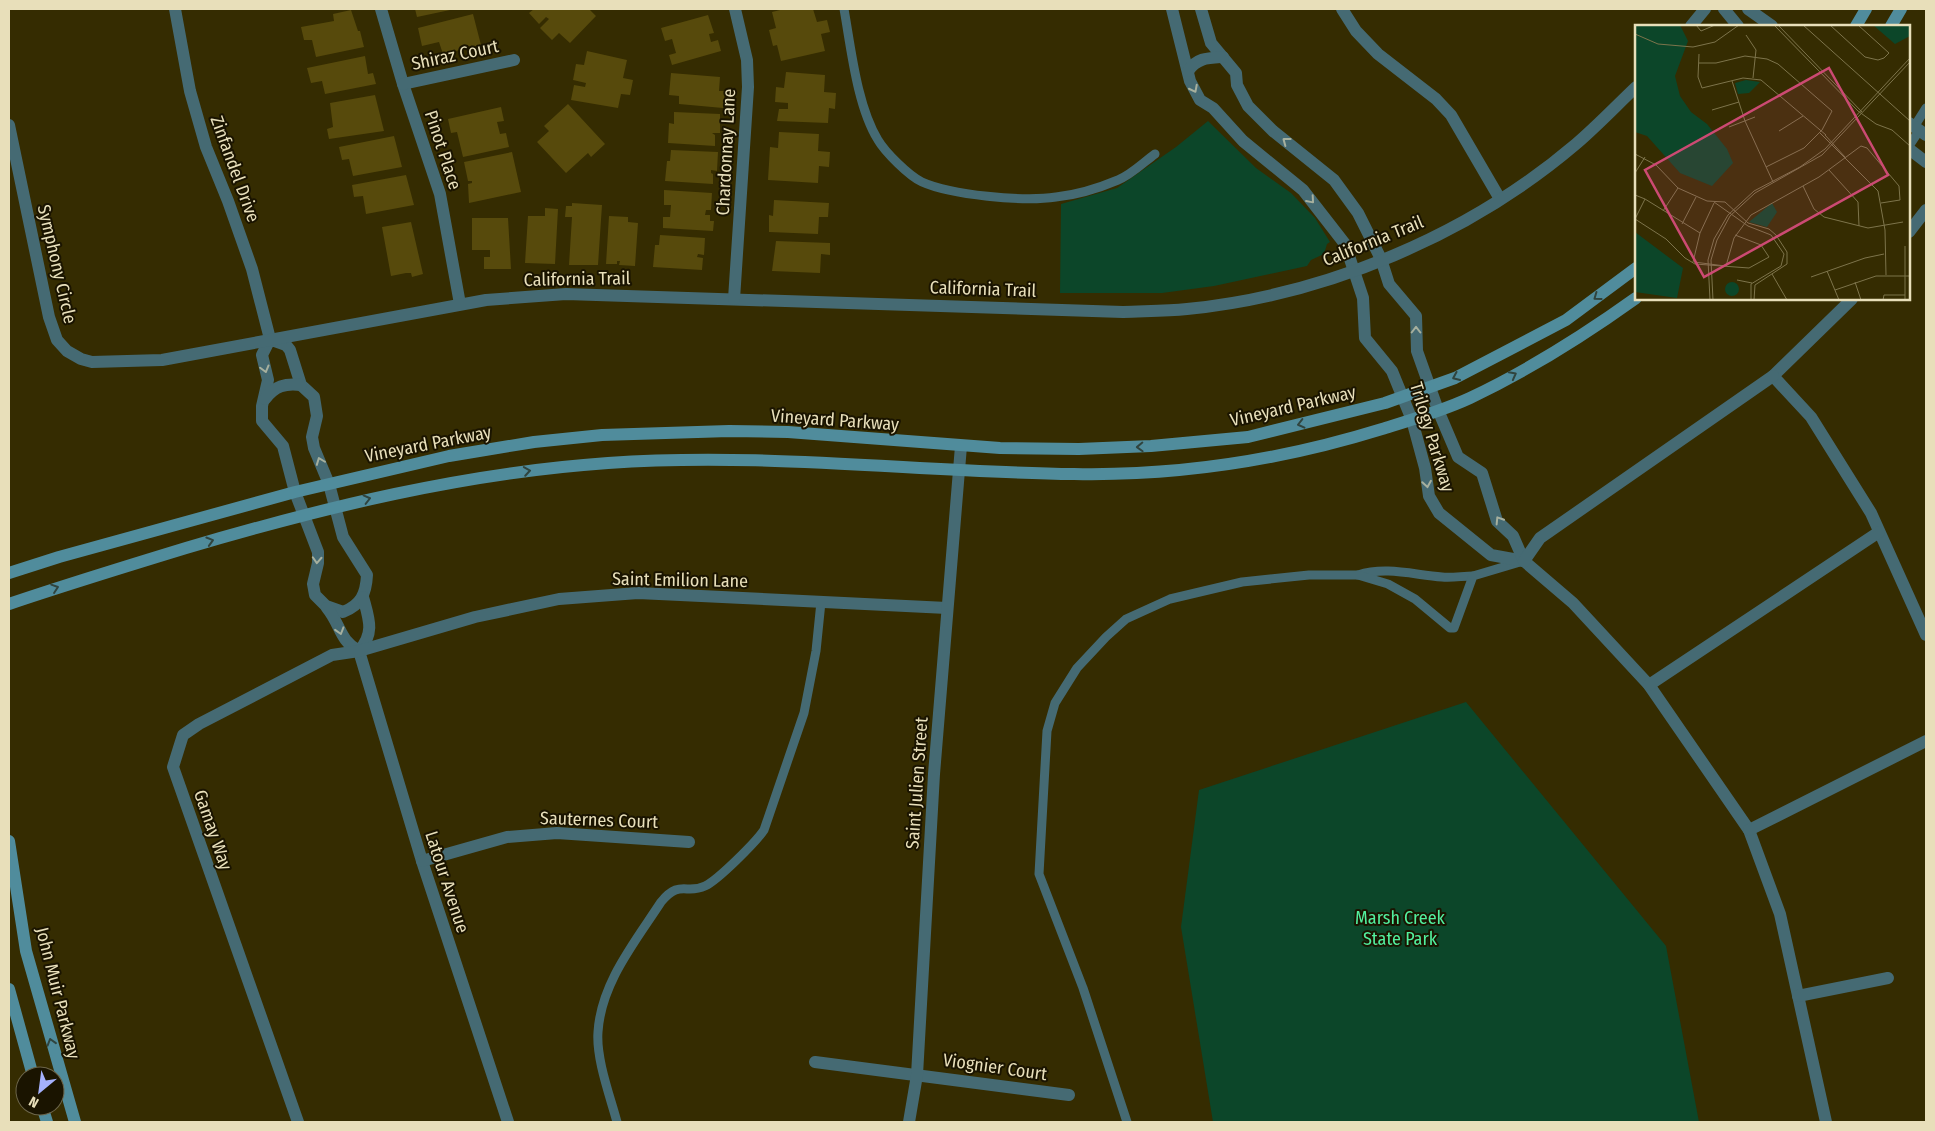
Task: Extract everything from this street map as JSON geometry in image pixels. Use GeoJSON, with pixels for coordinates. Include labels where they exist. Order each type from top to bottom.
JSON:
{"type":"FeatureCollection","features":[{"type":"Feature","properties":{"kind":"street","name":"Zinfandel Drive"},"geometry":{"type":"LineString","coordinates":[[175,9],[193,100],[206,147],[228,201],[252,269],[270,340],[262,355],[268,380],[262,406],[262,421],[283,446],[295,492]]}},
{"type":"Feature","properties":{"kind":"street","name":"Pinot Place"},"geometry":{"type":"LineString","coordinates":[[381,9],[403,84],[440,194],[460,304]]}},
{"type":"Feature","properties":{"kind":"street","name":"Chardonnay Lane"},"geometry":{"type":"LineString","coordinates":[[734,299],[748,87],[747,60],[735,9]]}},
{"type":"Feature","properties":{"kind":"street","name":"Trilogy Parkway"},"geometry":{"type":"LineString","coordinates":[[1172,9],[1188,71],[1194,90],[1200,100],[1213,108],[1243,141],[1312,200],[1344,244],[1363,298],[1365,338],[1370,346],[1388,364],[1402,396],[1412,420],[1429,496],[1439,513],[1491,555],[1524,561]]}},
{"type":"Feature","properties":{"kind":"street","name":"Trilogy Parkway"},"geometry":{"type":"LineString","coordinates":[[1201,9],[1211,43],[1236,73],[1237,85],[1248,106],[1273,131],[1334,180],[1358,213],[1381,260],[1389,284],[1416,316],[1417,351],[1428,388],[1458,457],[1482,473],[1497,521],[1512,536],[1524,561]]}},
{"type":"Feature","properties":{"kind":"street"},"geometry":{"type":"LineString","coordinates":[[1342,9],[1356,31],[1378,54],[1436,99],[1451,115],[1500,199]]}},
{"type":"Feature","properties":{"kind":"street"},"geometry":{"type":"LineString","coordinates":[[1693,25],[1705,9]]}},
{"type":"Feature","properties":{"kind":"street"},"geometry":{"type":"LineString","coordinates":[[1724,9],[1737,25]]}},
{"type":"Feature","properties":{"kind":"street"},"geometry":{"type":"LineString","coordinates":[[1748,9],[1770,25]]}},
{"type":"Feature","properties":{"kind":"street"},"geometry":{"type":"LineString","coordinates":[[1857,25],[1866,9]]}},
{"type":"Feature","properties":{"kind":"street"},"geometry":{"type":"LineString","coordinates":[[1892,25],[1901,9]]}},
{"type":"Feature","properties":{"kind":"street"},"geometry":{"type":"LineString","coordinates":[[1188,71],[1193,63],[1204,58],[1223,57]]}},
{"type":"Feature","properties":{"kind":"street","name":"Shiraz Court"},"geometry":{"type":"LineString","coordinates":[[403,84],[514,60]]}},
{"type":"Feature","properties":{"kind":"street","name":"California Trail"},"geometry":{"type":"LineString","coordinates":[[270,340],[460,304],[486,300],[566,294],[1123,312],[1187,309],[1283,292],[1381,260],[1416,245],[1500,199],[1576,144],[1635,88]]}},
{"type":"Feature","properties":{"kind":"street","name":"Symphony Circle"},"geometry":{"type":"LineString","coordinates":[[9,125],[48,317],[57,340],[67,351],[92,362],[162,360],[270,340]]}},
{"type":"Feature","properties":{"kind":"street"},"geometry":{"type":"LineString","coordinates":[[1910,149],[1926,162]]}},
{"type":"Feature","properties":{"kind":"street"},"geometry":{"type":"LineString","coordinates":[[1910,231],[1926,210]]}},
{"type":"Feature","properties":{"kind":"street","name":"Vineyard Parkway"},"geometry":{"type":"LineString","coordinates":[[9,573],[59,557],[295,492],[449,456],[534,442],[602,435],[676,431],[788,432],[961,446],[1079,449],[1151,446],[1248,437],[1350,412],[1455,378],[1566,320],[1635,269]]}},
{"type":"Feature","properties":{"kind":"street"},"geometry":{"type":"LineString","coordinates":[[9,604],[67,584],[302,515],[395,492],[537,469],[675,459],[1078,475],[1155,472],[1256,461],[1359,436],[1412,420],[1468,399],[1579,340],[1635,299]]}},
{"type":"Feature","properties":{"kind":"street"},"geometry":{"type":"LineString","coordinates":[[1826,1122],[1780,914],[1749,830],[1649,685],[1573,603],[1524,561],[1540,538],[1773,376],[1851,300]]}},
{"type":"Feature","properties":{"kind":"street"},"geometry":{"type":"LineString","coordinates":[[270,340],[286,345],[290,350],[301,385],[314,397],[317,407],[312,437],[329,484],[343,537],[367,575],[363,598],[370,634],[368,641],[359,651]]}},
{"type":"Feature","properties":{"kind":"street"},"geometry":{"type":"LineString","coordinates":[[1773,376],[1811,417],[1871,514],[1926,635]]}},
{"type":"Feature","properties":{"kind":"street"},"geometry":{"type":"LineString","coordinates":[[264,400],[276,387],[291,384],[301,385]]}},
{"type":"Feature","properties":{"kind":"street","name":"Saint Julien Street"},"geometry":{"type":"LineString","coordinates":[[909,1122],[917,1074],[934,774],[961,446]]}},
{"type":"Feature","properties":{"kind":"street","name":"Latour Avenue"},"geometry":{"type":"LineString","coordinates":[[295,492],[302,515],[318,552],[313,589],[315,596],[337,620],[343,639],[348,645],[359,651],[422,861],[508,1122]]}},
{"type":"Feature","properties":{"kind":"street"},"geometry":{"type":"LineString","coordinates":[[1649,685],[1879,532]]}},
{"type":"Feature","properties":{"kind":"street","name":"Saint Emilion Lane"},"geometry":{"type":"LineString","coordinates":[[359,651],[475,617],[558,599],[638,593],[947,608]]}},
{"type":"Feature","properties":{"kind":"street"},"geometry":{"type":"LineString","coordinates":[[326,606],[342,612],[352,609],[363,598]]}},
{"type":"Feature","properties":{"kind":"street","name":"Gamay Way"},"geometry":{"type":"LineString","coordinates":[[298,1122],[173,767],[184,735],[199,724],[332,655],[359,651]]}},
{"type":"Feature","properties":{"kind":"street"},"geometry":{"type":"LineString","coordinates":[[1749,830],[1926,741]]}},
{"type":"Feature","properties":{"kind":"street","name":"Sauternes Court"},"geometry":{"type":"LineString","coordinates":[[422,861],[507,837],[557,833],[689,842]]}},
{"type":"Feature","properties":{"kind":"street","name":"John Muir Parkway"},"geometry":{"type":"LineString","coordinates":[[9,841],[26,951],[75,1122]]}},
{"type":"Feature","properties":{"kind":"street"},"geometry":{"type":"LineString","coordinates":[[1798,996],[1888,978]]}},
{"type":"Feature","properties":{"kind":"street"},"geometry":{"type":"LineString","coordinates":[[9,989],[30,1066]]}},
{"type":"Feature","properties":{"kind":"street","name":"Viognier Court"},"geometry":{"type":"LineString","coordinates":[[815,1062],[1068,1095]]}},
{"type":"Feature","properties":{"kind":"lane"},"geometry":{"type":"LineString","coordinates":[[844,9],[856,78],[871,127],[879,142],[920,181],[950,192],[1029,198],[1056,197],[1120,180],[1155,154]]}},
{"type":"Feature","properties":{"kind":"lane"},"geometry":{"type":"LineString","coordinates":[[1910,146],[1926,108]]}},
{"type":"Feature","properties":{"kind":"lane"},"geometry":{"type":"LineString","coordinates":[[1358,575],[1372,570],[1408,572],[1444,578],[1473,576],[1524,561]]}},
{"type":"Feature","properties":{"kind":"lane"},"geometry":{"type":"LineString","coordinates":[[1127,1122],[1083,988],[1039,874],[1047,731],[1055,703],[1077,668],[1126,619],[1170,599],[1242,582],[1309,575],[1358,575],[1388,584],[1415,599],[1450,628],[1454,628],[1473,576]]}},
{"type":"Feature","properties":{"kind":"lane"},"geometry":{"type":"LineString","coordinates":[[617,1122],[599,1047],[598,1032],[608,988],[655,910],[670,891],[679,888],[704,887],[757,842],[764,830],[804,713],[816,651],[821,602]]}},
{"type":"Feature","properties":{"kind":"green space"},"geometry":{"type":"Polygon","coordinates":[[[1208,121],[1256,168],[1291,193],[1315,218],[1330,242],[1327,244],[1324,254],[1311,260],[1307,266],[1214,286],[1162,293],[1060,293],[1061,204],[1117,188],[1176,147],[1208,121]]]}},
{"type":"Feature","properties":{"kind":"green space","name":"Marsh Creek State Park"},"geometry":{"type":"Polygon","coordinates":[[[1466,702],[1666,946],[1699,1122],[1213,1122],[1181,927],[1199,790],[1466,702]]]}},
{"type":"Feature","properties":{"kind":"building"},"geometry":{"type":"Polygon","coordinates":[[[415,9],[450,9],[450,10],[417,17],[415,9]]]}},
{"type":"Feature","properties":{"kind":"building"},"geometry":{"type":"Polygon","coordinates":[[[534,9],[589,9],[596,16],[570,43],[559,33],[552,40],[540,28],[549,19],[546,17],[539,24],[529,13],[534,9]]]}},
{"type":"Feature","properties":{"kind":"building"},"geometry":{"type":"Polygon","coordinates":[[[784,9],[813,9],[817,22],[827,20],[830,32],[821,34],[825,51],[781,61],[777,45],[773,46],[769,30],[776,28],[772,12],[784,9]]]}},
{"type":"Feature","properties":{"kind":"building"},"geometry":{"type":"Polygon","coordinates":[[[351,10],[358,31],[360,31],[364,47],[316,57],[312,40],[304,40],[301,27],[334,21],[333,14],[351,10]]]}},
{"type":"Feature","properties":{"kind":"building"},"geometry":{"type":"Polygon","coordinates":[[[473,14],[481,45],[443,54],[439,42],[422,46],[418,28],[473,14]]]}},
{"type":"Feature","properties":{"kind":"building"},"geometry":{"type":"Polygon","coordinates":[[[708,15],[714,33],[709,34],[711,42],[718,40],[721,51],[672,65],[669,55],[676,53],[672,39],[665,41],[661,28],[708,15]]]}},
{"type":"Feature","properties":{"kind":"building"},"geometry":{"type":"Polygon","coordinates":[[[587,51],[627,60],[623,78],[633,80],[630,95],[621,94],[618,108],[571,100],[574,85],[585,87],[586,83],[573,80],[576,64],[584,65],[587,51]]]}},
{"type":"Feature","properties":{"kind":"building"},"geometry":{"type":"Polygon","coordinates":[[[365,56],[368,74],[373,73],[376,84],[325,94],[322,81],[311,83],[307,68],[365,56]]]}},
{"type":"Feature","properties":{"kind":"building"},"geometry":{"type":"Polygon","coordinates":[[[786,72],[825,75],[824,92],[836,93],[835,109],[829,108],[828,123],[777,121],[779,109],[788,109],[788,103],[775,102],[776,87],[784,88],[786,72]]]}},
{"type":"Feature","properties":{"kind":"building"},"geometry":{"type":"Polygon","coordinates":[[[671,73],[720,77],[719,91],[725,91],[723,108],[679,104],[679,96],[669,95],[671,73]]]}},
{"type":"Feature","properties":{"kind":"building"},"geometry":{"type":"Polygon","coordinates":[[[375,95],[384,131],[329,139],[327,129],[333,127],[330,103],[375,95]]]}},
{"type":"Feature","properties":{"kind":"building"},"geometry":{"type":"Polygon","coordinates":[[[568,104],[605,144],[591,157],[588,153],[566,173],[537,142],[549,131],[544,126],[568,104]]]}},
{"type":"Feature","properties":{"kind":"building"},"geometry":{"type":"Polygon","coordinates":[[[501,107],[504,121],[497,122],[500,134],[506,133],[509,147],[463,157],[457,132],[451,133],[448,119],[501,107]]]}},
{"type":"Feature","properties":{"kind":"building"},"geometry":{"type":"Polygon","coordinates":[[[674,112],[720,114],[720,133],[712,133],[715,135],[715,146],[668,143],[669,123],[674,124],[674,112]]]}},
{"type":"Feature","properties":{"kind":"building"},"geometry":{"type":"Polygon","coordinates":[[[779,132],[819,134],[818,151],[830,152],[829,167],[819,166],[818,183],[768,180],[770,147],[778,148],[779,132]]]}},
{"type":"Feature","properties":{"kind":"building"},"geometry":{"type":"Polygon","coordinates":[[[394,136],[402,167],[353,176],[349,159],[342,160],[339,147],[394,136]]]}},
{"type":"Feature","properties":{"kind":"building"},"geometry":{"type":"Polygon","coordinates":[[[671,150],[718,152],[717,171],[711,170],[713,184],[665,181],[667,161],[670,161],[671,150]]]}},
{"type":"Feature","properties":{"kind":"building"},"geometry":{"type":"Polygon","coordinates":[[[512,152],[521,192],[469,203],[468,184],[472,183],[472,181],[468,181],[464,162],[512,152]]]}},
{"type":"Feature","properties":{"kind":"building"},"geometry":{"type":"Polygon","coordinates":[[[406,175],[414,205],[366,214],[363,196],[354,197],[352,185],[406,175]]]}},
{"type":"Feature","properties":{"kind":"building"},"geometry":{"type":"Polygon","coordinates":[[[664,190],[712,193],[711,210],[706,210],[705,215],[710,215],[710,221],[714,221],[713,231],[663,228],[663,217],[670,217],[671,205],[664,205],[664,190]]]}},
{"type":"Feature","properties":{"kind":"building"},"geometry":{"type":"Polygon","coordinates":[[[774,200],[829,203],[828,217],[819,217],[818,234],[769,232],[769,215],[773,216],[774,200]]]}},
{"type":"Feature","properties":{"kind":"building"},"geometry":{"type":"Polygon","coordinates":[[[572,203],[602,205],[598,265],[569,265],[572,217],[565,217],[566,206],[572,206],[572,203]]]}},
{"type":"Feature","properties":{"kind":"building"},"geometry":{"type":"Polygon","coordinates":[[[545,208],[558,209],[555,264],[525,263],[528,216],[545,216],[545,208]]]}},
{"type":"Feature","properties":{"kind":"building"},"geometry":{"type":"Polygon","coordinates":[[[609,216],[628,217],[628,222],[638,223],[635,266],[619,265],[620,261],[617,261],[617,264],[606,264],[609,216]]]}},
{"type":"Feature","properties":{"kind":"building"},"geometry":{"type":"Polygon","coordinates":[[[472,218],[508,218],[511,269],[484,269],[484,257],[490,257],[490,250],[472,250],[472,218]]]}},
{"type":"Feature","properties":{"kind":"building"},"geometry":{"type":"Polygon","coordinates":[[[411,222],[423,274],[412,277],[411,273],[391,276],[382,227],[411,222]]]}},
{"type":"Feature","properties":{"kind":"building"},"geometry":{"type":"Polygon","coordinates":[[[660,235],[705,238],[704,255],[698,254],[697,257],[703,258],[702,270],[653,267],[655,245],[659,245],[660,235]]]}},
{"type":"Feature","properties":{"kind":"building"},"geometry":{"type":"Polygon","coordinates":[[[776,241],[830,243],[830,255],[821,254],[820,273],[772,271],[776,241]]]}}]}
